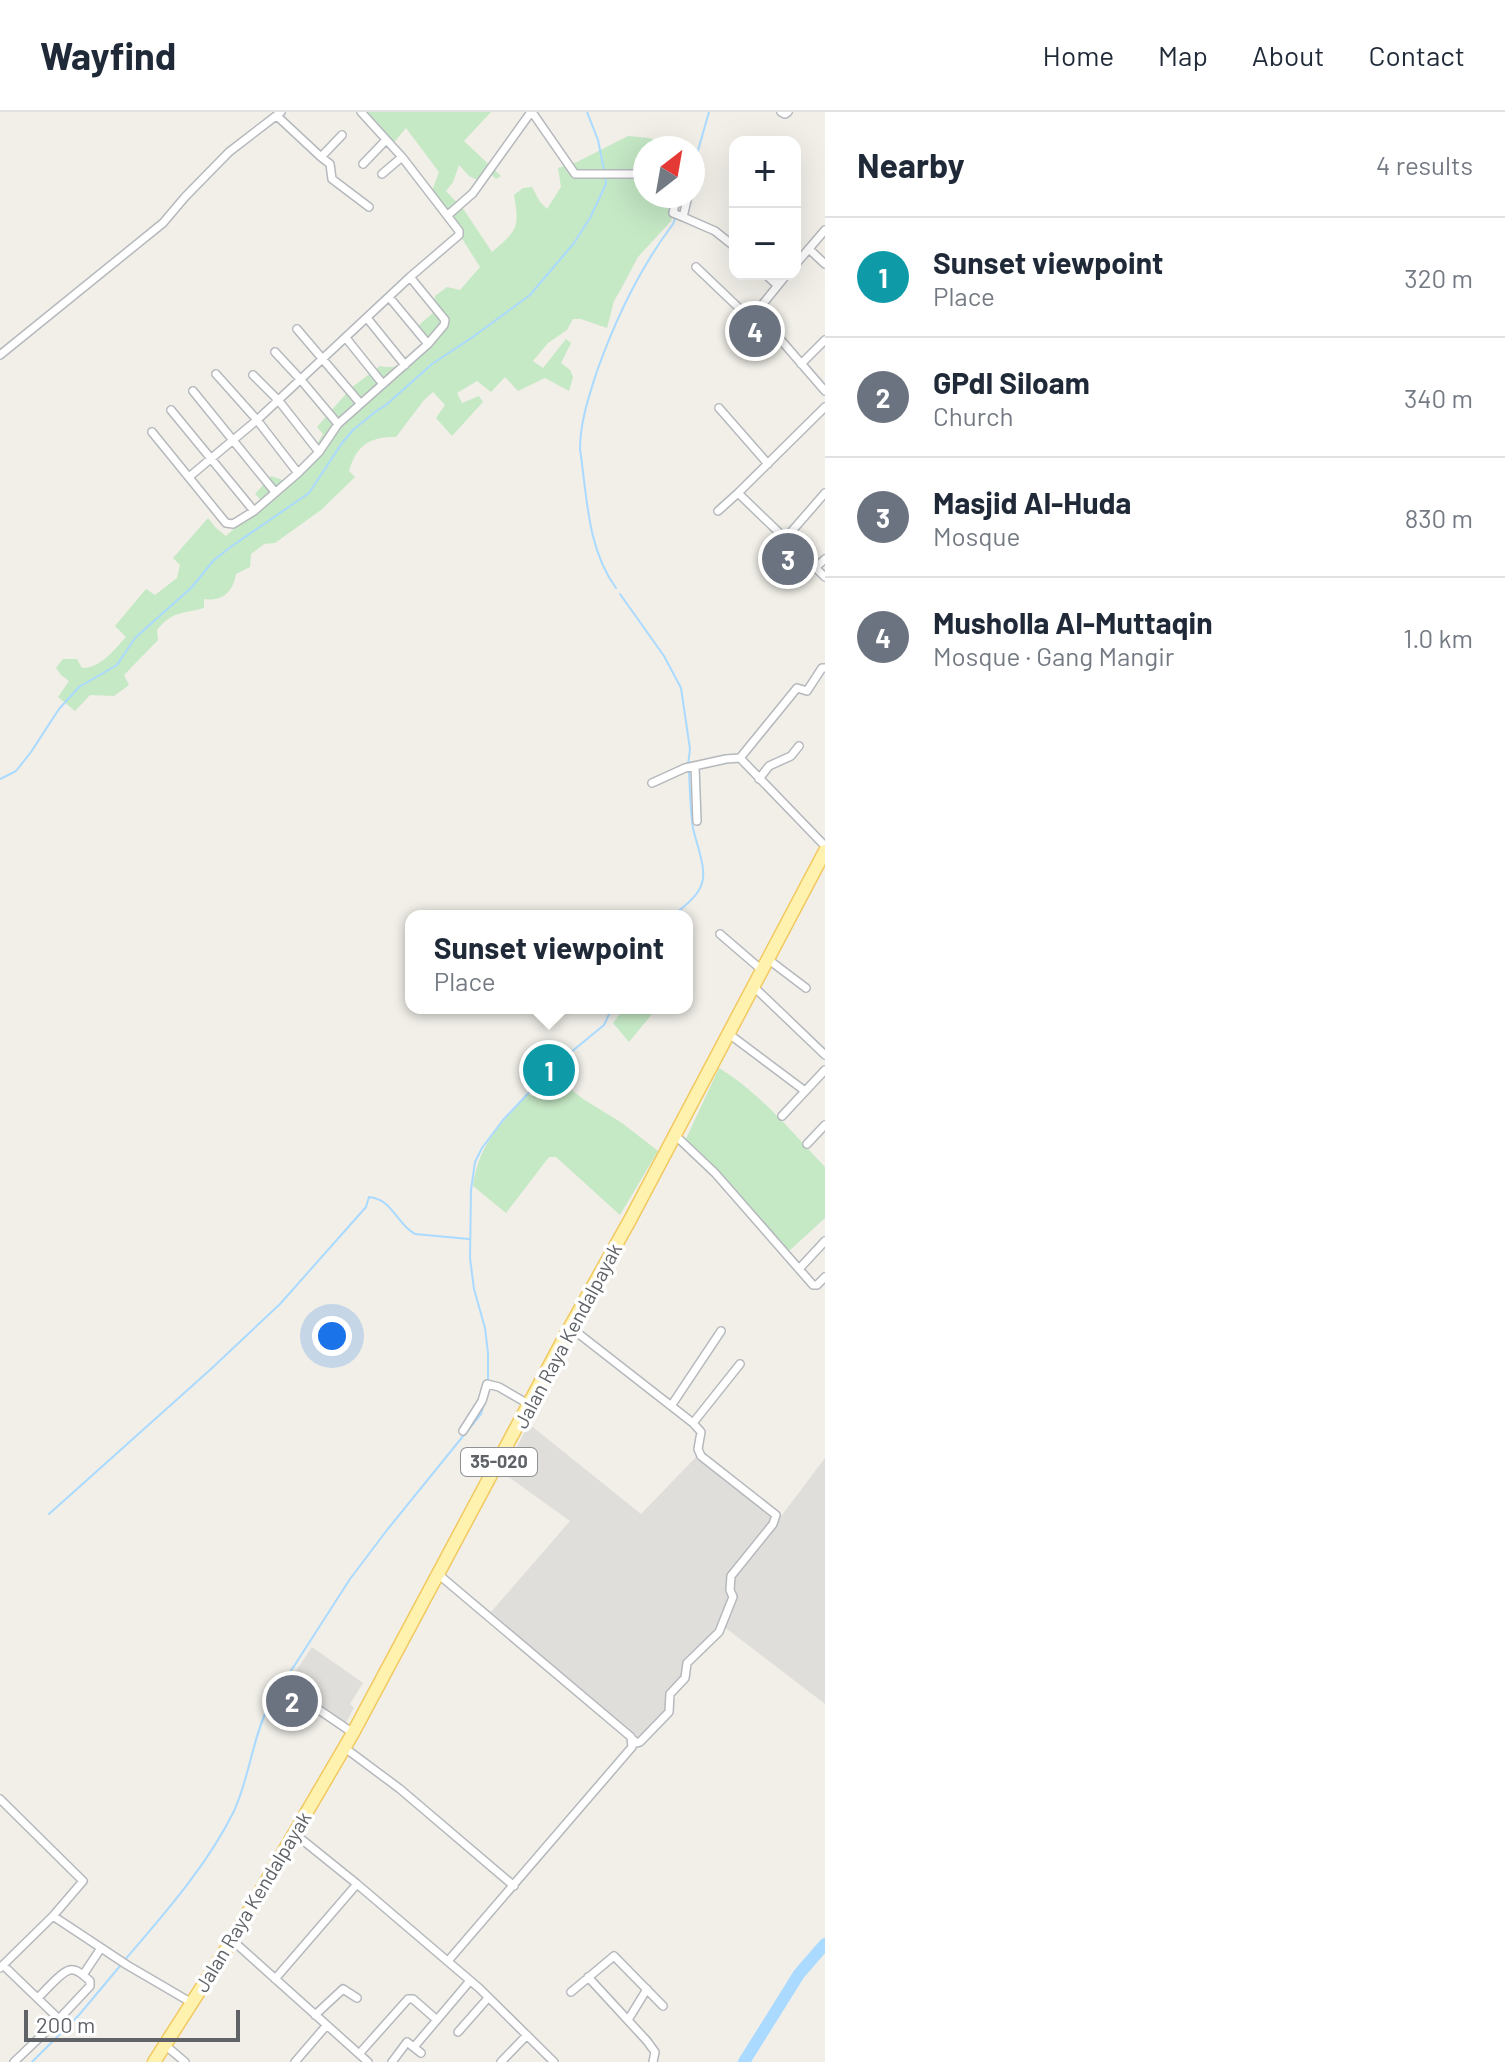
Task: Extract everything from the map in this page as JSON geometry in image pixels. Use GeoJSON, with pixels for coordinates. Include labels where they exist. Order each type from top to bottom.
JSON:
{"type":"FeatureCollection","features":[{"type":"Feature","properties":{"kind":"main road","name":"Jalan Raya Kendalpayak"},"geometry":{"type":"LineString","coordinates":[[154,2062],[232,1940],[345,1748],[754,987],[822,867],[825,849]]}},
{"type":"Feature","properties":{"kind":"street"},"geometry":{"type":"LineString","coordinates":[[189,477],[279,401],[459,235],[448,215],[402,157],[361,112]]}},
{"type":"Feature","properties":{"kind":"street"},"geometry":{"type":"LineString","coordinates":[[448,215],[473,193],[531,112],[575,174],[633,173]]}},
{"type":"Feature","properties":{"kind":"street"},"geometry":{"type":"LineString","coordinates":[[781,112],[788,112]]}},
{"type":"Feature","properties":{"kind":"street"},"geometry":{"type":"LineString","coordinates":[[0,355],[163,223],[229,152],[279,114],[330,164],[332,179],[369,207]]}},
{"type":"Feature","properties":{"kind":"street"},"geometry":{"type":"LineString","coordinates":[[321,157],[342,135]]}},
{"type":"Feature","properties":{"kind":"street"},"geometry":{"type":"LineString","coordinates":[[363,164],[386,140]]}},
{"type":"Feature","properties":{"kind":"street"},"geometry":{"type":"LineString","coordinates":[[382,174],[402,157]]}},
{"type":"Feature","properties":{"kind":"street"},"geometry":{"type":"LineString","coordinates":[[673,208],[672,211],[678,216],[715,231],[729,242]]}},
{"type":"Feature","properties":{"kind":"street"},"geometry":{"type":"LineString","coordinates":[[678,216],[682,208]]}},
{"type":"Feature","properties":{"kind":"street"},"geometry":{"type":"LineString","coordinates":[[801,258],[825,230]]}},
{"type":"Feature","properties":{"kind":"street"},"geometry":{"type":"LineString","coordinates":[[809,249],[825,264]]}},
{"type":"Feature","properties":{"kind":"street"},"geometry":{"type":"LineString","coordinates":[[696,267],[746,312],[758,310],[782,280]]}},
{"type":"Feature","properties":{"kind":"street"},"geometry":{"type":"LineString","coordinates":[[152,432],[228,524],[233,524],[254,511],[298,473],[319,452],[338,424],[428,344],[445,321],[410,277]]}},
{"type":"Feature","properties":{"kind":"street"},"geometry":{"type":"LineString","coordinates":[[772,280],[777,285]]}},
{"type":"Feature","properties":{"kind":"street"},"geometry":{"type":"LineString","coordinates":[[389,297],[428,344]]}},
{"type":"Feature","properties":{"kind":"street"},"geometry":{"type":"LineString","coordinates":[[758,310],[825,391]]}},
{"type":"Feature","properties":{"kind":"street"},"geometry":{"type":"LineString","coordinates":[[367,318],[405,365]]}},
{"type":"Feature","properties":{"kind":"street"},"geometry":{"type":"LineString","coordinates":[[297,329],[360,403]]}},
{"type":"Feature","properties":{"kind":"street"},"geometry":{"type":"LineString","coordinates":[[346,338],[382,383]]}},
{"type":"Feature","properties":{"kind":"street"},"geometry":{"type":"LineString","coordinates":[[801,364],[825,340]]}},
{"type":"Feature","properties":{"kind":"street"},"geometry":{"type":"LineString","coordinates":[[275,352],[338,424]]}},
{"type":"Feature","properties":{"kind":"street"},"geometry":{"type":"LineString","coordinates":[[216,374],[298,473]]}},
{"type":"Feature","properties":{"kind":"street"},"geometry":{"type":"LineString","coordinates":[[253,375],[279,401],[319,452]]}},
{"type":"Feature","properties":{"kind":"street"},"geometry":{"type":"LineString","coordinates":[[193,391],[275,492]]}},
{"type":"Feature","properties":{"kind":"street"},"geometry":{"type":"LineString","coordinates":[[718,511],[825,407]]}},
{"type":"Feature","properties":{"kind":"street"},"geometry":{"type":"LineString","coordinates":[[719,408],[768,464]]}},
{"type":"Feature","properties":{"kind":"street"},"geometry":{"type":"LineString","coordinates":[[171,410],[254,511]]}},
{"type":"Feature","properties":{"kind":"street"},"geometry":{"type":"LineString","coordinates":[[738,493],[825,577]]}},
{"type":"Feature","properties":{"kind":"street"},"geometry":{"type":"LineString","coordinates":[[785,539],[825,493]]}},
{"type":"Feature","properties":{"kind":"street"},"geometry":{"type":"LineString","coordinates":[[815,568],[825,559]]}},
{"type":"Feature","properties":{"kind":"street"},"geometry":{"type":"LineString","coordinates":[[652,783],[691,767],[740,758],[797,688],[807,691],[825,668]]}},
{"type":"Feature","properties":{"kind":"street"},"geometry":{"type":"LineString","coordinates":[[759,779],[769,766],[791,756],[799,746]]}},
{"type":"Feature","properties":{"kind":"street"},"geometry":{"type":"LineString","coordinates":[[740,758],[825,849]]}},
{"type":"Feature","properties":{"kind":"street"},"geometry":{"type":"LineString","coordinates":[[691,767],[697,821]]}},
{"type":"Feature","properties":{"kind":"street"},"geometry":{"type":"LineString","coordinates":[[720,934],[806,988]]}},
{"type":"Feature","properties":{"kind":"street"},"geometry":{"type":"LineString","coordinates":[[754,987],[825,1055]]}},
{"type":"Feature","properties":{"kind":"street"},"geometry":{"type":"LineString","coordinates":[[729,1034],[805,1091]]}},
{"type":"Feature","properties":{"kind":"street"},"geometry":{"type":"LineString","coordinates":[[782,1116],[825,1070]]}},
{"type":"Feature","properties":{"kind":"street"},"geometry":{"type":"LineString","coordinates":[[807,1144],[825,1125]]}},
{"type":"Feature","properties":{"kind":"street"},"geometry":{"type":"LineString","coordinates":[[675,1135],[715,1173],[815,1285],[825,1277]]}},
{"type":"Feature","properties":{"kind":"street"},"geometry":{"type":"LineString","coordinates":[[799,1269],[825,1241]]}},
{"type":"Feature","properties":{"kind":"street"},"geometry":{"type":"LineString","coordinates":[[438,1574],[637,1743],[669,1712],[670,1694],[685,1678],[687,1663],[719,1632],[733,1597],[731,1576],[776,1520],[776,1515],[701,1456],[698,1449],[701,1433],[693,1423],[570,1327]]}},
{"type":"Feature","properties":{"kind":"street"},"geometry":{"type":"LineString","coordinates":[[671,1406],[721,1331]]}},
{"type":"Feature","properties":{"kind":"street"},"geometry":{"type":"LineString","coordinates":[[693,1423],[740,1364]]}},
{"type":"Feature","properties":{"kind":"street"},"geometry":{"type":"LineString","coordinates":[[463,1431],[489,1384],[530,1405]]}},
{"type":"Feature","properties":{"kind":"street"},"geometry":{"type":"LineString","coordinates":[[284,1686],[353,1733]]}},
{"type":"Feature","properties":{"kind":"street"},"geometry":{"type":"LineString","coordinates":[[448,1961],[632,1747],[631,1738]]}},
{"type":"Feature","properties":{"kind":"street"},"geometry":{"type":"LineString","coordinates":[[345,1748],[400,1789],[514,1886]]}},
{"type":"Feature","properties":{"kind":"street"},"geometry":{"type":"LineString","coordinates":[[0,1799],[83,1881],[2,1967],[59,2019]]}},
{"type":"Feature","properties":{"kind":"street"},"geometry":{"type":"LineString","coordinates":[[295,1834],[448,1961],[554,2062]]}},
{"type":"Feature","properties":{"kind":"street"},"geometry":{"type":"LineString","coordinates":[[275,1979],[357,1884]]}},
{"type":"Feature","properties":{"kind":"street"},"geometry":{"type":"LineString","coordinates":[[53,1916],[192,2003]]}},
{"type":"Feature","properties":{"kind":"street"},"geometry":{"type":"LineString","coordinates":[[232,1940],[368,2062]]}},
{"type":"Feature","properties":{"kind":"street"},"geometry":{"type":"LineString","coordinates":[[83,1975],[101,1948]]}},
{"type":"Feature","properties":{"kind":"street"},"geometry":{"type":"LineString","coordinates":[[571,1992],[614,1956],[663,2006]]}},
{"type":"Feature","properties":{"kind":"street"},"geometry":{"type":"LineString","coordinates":[[14,2062],[90,1986],[90,1981],[76,1970],[70,1970],[64,1972],[38,1998]]}},
{"type":"Feature","properties":{"kind":"street"},"geometry":{"type":"LineString","coordinates":[[588,1977],[653,2049],[653,2062]]}},
{"type":"Feature","properties":{"kind":"street"},"geometry":{"type":"LineString","coordinates":[[392,2062],[407,2042],[417,2050],[469,1982]]}},
{"type":"Feature","properties":{"kind":"street"},"geometry":{"type":"LineString","coordinates":[[315,2015],[343,1989],[357,1998]]}},
{"type":"Feature","properties":{"kind":"street"},"geometry":{"type":"LineString","coordinates":[[628,2020],[647,1989]]}},
{"type":"Feature","properties":{"kind":"street"},"geometry":{"type":"LineString","coordinates":[[458,2032],[488,1998]]}},
{"type":"Feature","properties":{"kind":"street"},"geometry":{"type":"LineString","coordinates":[[359,2054],[408,1999],[413,1999],[437,2020]]}},
{"type":"Feature","properties":{"kind":"street"},"geometry":{"type":"LineString","coordinates":[[295,2062],[326,2026]]}},
{"type":"Feature","properties":{"kind":"street"},"geometry":{"type":"LineString","coordinates":[[501,2062],[527,2035]]}},
{"type":"Feature","properties":{"kind":"street"},"geometry":{"type":"LineString","coordinates":[[165,2045],[185,2062]]}},
{"type":"Feature","properties":{"kind":"shaded area"},"geometry":{"type":"Polygon","coordinates":[[[529,1424],[641,1514],[697,1456],[773,1516],[772,1523],[732,1570],[726,1585],[730,1601],[714,1632],[686,1657],[683,1674],[667,1690],[667,1710],[639,1739],[491,1612],[570,1521],[503,1473],[529,1424]]]}},
{"type":"Feature","properties":{"kind":"shaded area"},"geometry":{"type":"Polygon","coordinates":[[[825,1458],[825,1704],[723,1626],[735,1600],[733,1580],[825,1458]]]}},
{"type":"Feature","properties":{"kind":"shaded area"},"geometry":{"type":"Polygon","coordinates":[[[312,1647],[363,1683],[350,1704],[354,1708],[344,1726],[286,1686],[312,1647]]]}},
{"type":"Feature","properties":{"kind":"green space"},"geometry":{"type":"Polygon","coordinates":[[[366,112],[491,112],[464,141],[501,176],[496,179],[488,171],[479,181],[459,165],[446,191],[464,210],[492,252],[515,228],[514,195],[523,188],[532,187],[547,209],[561,187],[558,168],[577,162],[628,136],[633,136],[633,208],[675,208],[671,221],[638,257],[614,301],[607,328],[573,319],[567,330],[548,343],[533,361],[543,368],[566,339],[571,343],[561,363],[573,377],[569,391],[545,378],[518,391],[505,377],[491,392],[477,381],[457,393],[462,403],[479,396],[483,402],[452,436],[436,418],[445,405],[433,392],[396,437],[372,441],[361,448],[349,471],[355,477],[321,510],[275,543],[264,544],[251,554],[250,567],[236,574],[226,594],[216,599],[204,599],[204,608],[178,614],[162,624],[157,630],[158,640],[124,675],[129,685],[114,696],[90,695],[75,711],[58,697],[69,681],[56,668],[63,659],[77,659],[82,668],[101,662],[112,653],[126,637],[115,626],[146,589],[155,595],[177,578],[180,565],[173,558],[208,518],[226,536],[263,502],[255,494],[271,476],[291,483],[323,434],[317,427],[351,388],[380,366],[400,366],[414,356],[423,346],[417,327],[435,311],[435,296],[447,287],[460,290],[480,267],[432,191],[439,172],[406,128],[390,147],[364,115],[366,112]]]}},
{"type":"Feature","properties":{"kind":"green space"},"geometry":{"type":"Polygon","coordinates":[[[620,1014],[652,1014],[629,1042],[613,1023],[620,1014]]]}},
{"type":"Feature","properties":{"kind":"green space"},"geometry":{"type":"Polygon","coordinates":[[[719,1068],[762,1101],[825,1167],[825,1218],[788,1252],[685,1141],[719,1068]]]}},
{"type":"Feature","properties":{"kind":"green space"},"geometry":{"type":"Polygon","coordinates":[[[552,1077],[658,1151],[620,1215],[556,1157],[549,1157],[506,1213],[473,1186],[480,1158],[492,1136],[528,1094],[533,1096],[552,1077]]]}},
{"type":"Feature","properties":{"kind":"waterway"},"geometry":{"type":"LineString","coordinates":[[587,112],[598,140],[604,170]]}},
{"type":"Feature","properties":{"kind":"waterway"},"geometry":{"type":"LineString","coordinates":[[702,136],[709,112]]}},
{"type":"Feature","properties":{"kind":"waterway"},"geometry":{"type":"LineString","coordinates":[[0,779],[16,771],[59,709],[79,687],[117,665],[135,638],[192,587],[214,560],[309,493],[353,430],[432,364],[530,295],[574,243],[590,218],[606,184],[605,176]]}},
{"type":"Feature","properties":{"kind":"waterway"},"geometry":{"type":"LineString","coordinates":[[616,588],[599,556],[590,521],[580,449],[582,429],[597,371],[620,313],[676,216]]}},
{"type":"Feature","properties":{"kind":"waterway"},"geometry":{"type":"LineString","coordinates":[[620,594],[664,656],[681,688],[690,749],[688,765]]}},
{"type":"Feature","properties":{"kind":"waterway"},"geometry":{"type":"LineString","coordinates":[[680,910],[697,893],[703,877],[692,821],[689,771]]}},
{"type":"Feature","properties":{"kind":"waterway"},"geometry":{"type":"LineString","coordinates":[[488,1382],[485,1328],[474,1289],[470,1258],[471,1190],[475,1162],[503,1120],[553,1067],[604,1025],[609,1014]]}},
{"type":"Feature","properties":{"kind":"waterway"},"geometry":{"type":"LineString","coordinates":[[49,1514],[280,1304],[366,1207],[369,1197],[384,1202],[415,1234],[469,1239]]}},
{"type":"Feature","properties":{"kind":"waterway"},"geometry":{"type":"LineString","coordinates":[[124,1961],[184,1889],[223,1831],[239,1798],[269,1705],[350,1579],[481,1414],[484,1404]]}},
{"type":"Feature","properties":{"kind":"waterway"},"geometry":{"type":"LineString","coordinates":[[744,2062],[799,1974],[825,1944]]}},
{"type":"Feature","properties":{"kind":"waterway"},"geometry":{"type":"LineString","coordinates":[[32,2062],[79,2015],[120,1966]]}},
{"type":"Feature","properties":{"kind":"place","name":"Musholla Al-Muttaqin"},"geometry":{"type":"Point","coordinates":[755,331]}},
{"type":"Feature","properties":{"kind":"place","name":"Masjid Al-Huda"},"geometry":{"type":"Point","coordinates":[788,559]}},
{"type":"Feature","properties":{"kind":"place","name":"Sunset viewpoint"},"geometry":{"type":"Point","coordinates":[549,1070]}},
{"type":"Feature","properties":{"kind":"place","name":"GPdI Siloam"},"geometry":{"type":"Point","coordinates":[292,1701]}}]}
